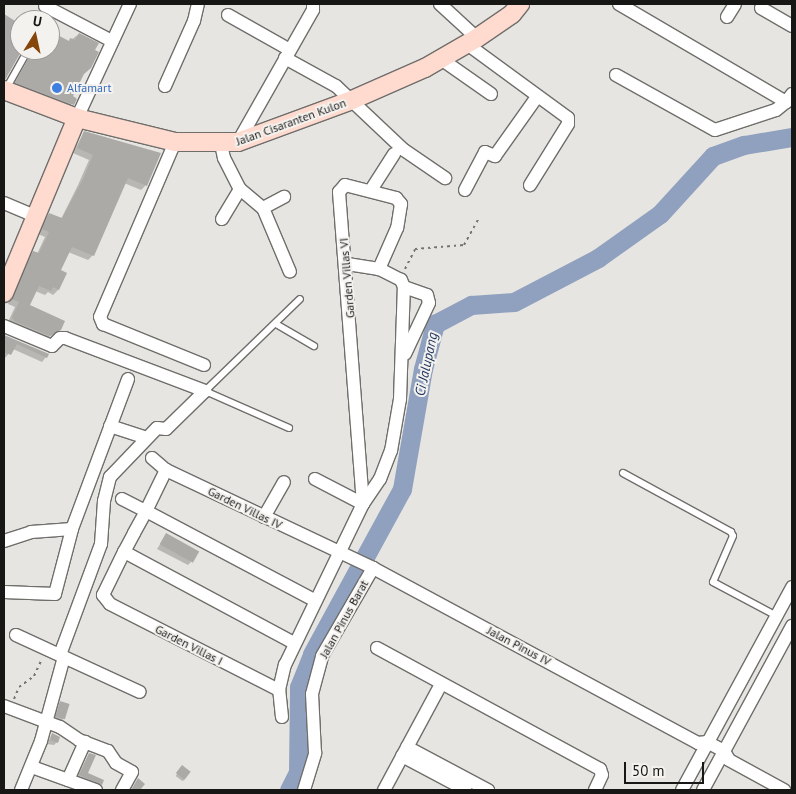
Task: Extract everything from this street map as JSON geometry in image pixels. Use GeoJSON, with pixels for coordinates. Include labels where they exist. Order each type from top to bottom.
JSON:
{"type":"FeatureCollection","features":[{"type":"Feature","properties":{"kind":"main road","name":"Jalan Cisaranten Kulon"},"geometry":{"type":"LineString","coordinates":[[4,90],[77,118],[175,142],[229,143],[352,100],[441,59],[512,14],[520,4]]}},
{"type":"Feature","properties":{"kind":"main road"},"geometry":{"type":"LineString","coordinates":[[4,293],[77,118]]}},
{"type":"Feature","properties":{"kind":"street"},"geometry":{"type":"LineString","coordinates":[[77,118],[130,4]]}},
{"type":"Feature","properties":{"kind":"street"},"geometry":{"type":"LineString","coordinates":[[165,86],[194,21],[198,4]]}},
{"type":"Feature","properties":{"kind":"street"},"geometry":{"type":"LineString","coordinates":[[290,272],[263,208],[240,189],[224,158],[229,143],[287,54],[313,10],[313,4]]}},
{"type":"Feature","properties":{"kind":"street"},"geometry":{"type":"LineString","coordinates":[[441,4],[472,41],[537,97],[569,121],[530,185]]}},
{"type":"Feature","properties":{"kind":"street"},"geometry":{"type":"LineString","coordinates":[[616,75],[715,130],[776,110],[789,98],[619,4]]}},
{"type":"Feature","properties":{"kind":"street"},"geometry":{"type":"LineString","coordinates":[[726,17],[735,4]]}},
{"type":"Feature","properties":{"kind":"street"},"geometry":{"type":"LineString","coordinates":[[45,6],[112,41]]}},
{"type":"Feature","properties":{"kind":"street"},"geometry":{"type":"LineString","coordinates":[[761,8],[792,26]]}},
{"type":"Feature","properties":{"kind":"street"},"geometry":{"type":"LineString","coordinates":[[228,15],[336,86],[404,150],[445,178]]}},
{"type":"Feature","properties":{"kind":"street"},"geometry":{"type":"LineString","coordinates":[[441,59],[491,94]]}},
{"type":"Feature","properties":{"kind":"street"},"geometry":{"type":"LineString","coordinates":[[465,190],[485,152],[495,156],[537,97]]}},
{"type":"Feature","properties":{"kind":"street"},"geometry":{"type":"LineString","coordinates":[[175,142],[100,318],[103,324],[204,365]]}},
{"type":"Feature","properties":{"kind":"street"},"geometry":{"type":"LineString","coordinates":[[371,190],[394,154]]}},
{"type":"Feature","properties":{"kind":"street","name":"Garden Villas VI"},"geometry":{"type":"LineString","coordinates":[[363,504],[347,264],[339,192],[345,185],[371,190],[396,198],[401,204],[397,228],[379,269]]}},
{"type":"Feature","properties":{"kind":"street"},"geometry":{"type":"LineString","coordinates":[[222,219],[240,189]]}},
{"type":"Feature","properties":{"kind":"street"},"geometry":{"type":"LineString","coordinates":[[263,208],[284,198]]}},
{"type":"Feature","properties":{"kind":"street"},"geometry":{"type":"LineString","coordinates":[[4,203],[35,216]]}},
{"type":"Feature","properties":{"kind":"street"},"geometry":{"type":"LineString","coordinates":[[347,264],[379,269],[402,284],[427,295],[429,303],[404,356]]}},
{"type":"Feature","properties":{"kind":"street"},"geometry":{"type":"LineString","coordinates":[[282,717],[279,690],[294,643],[343,553],[363,504],[380,479],[391,451],[404,356],[402,284]]}},
{"type":"Feature","properties":{"kind":"street"},"geometry":{"type":"LineString","coordinates":[[4,326],[52,346],[60,338],[65,338],[205,391],[166,429],[157,428],[110,477],[101,544],[62,656],[46,722],[32,767],[21,790]]}},
{"type":"Feature","properties":{"kind":"street"},"geometry":{"type":"LineString","coordinates":[[4,592],[55,594],[72,529],[128,379]]}},
{"type":"Feature","properties":{"kind":"street"},"geometry":{"type":"LineString","coordinates":[[110,426],[146,438]]}},
{"type":"Feature","properties":{"kind":"street","name":"Garden Villas IV"},"geometry":{"type":"LineString","coordinates":[[152,458],[166,470],[264,518],[343,553]]}},
{"type":"Feature","properties":{"kind":"street"},"geometry":{"type":"LineString","coordinates":[[166,470],[124,552],[294,643]]}},
{"type":"Feature","properties":{"kind":"street"},"geometry":{"type":"LineString","coordinates":[[316,479],[363,504]]}},
{"type":"Feature","properties":{"kind":"street"},"geometry":{"type":"LineString","coordinates":[[264,518],[284,482]]}},
{"type":"Feature","properties":{"kind":"street"},"geometry":{"type":"LineString","coordinates":[[122,499],[316,601]]}},
{"type":"Feature","properties":{"kind":"street"},"geometry":{"type":"LineString","coordinates":[[4,541],[31,532],[72,529]]}},
{"type":"Feature","properties":{"kind":"street","name":"Garden Villas I"},"geometry":{"type":"LineString","coordinates":[[124,552],[103,595],[110,604],[279,690]]}},
{"type":"Feature","properties":{"kind":"street","name":"Jalan Pinus IV"},"geometry":{"type":"LineString","coordinates":[[343,553],[784,790]]}},
{"type":"Feature","properties":{"kind":"street","name":"Jalan Pinus Barat"},"geometry":{"type":"LineString","coordinates":[[304,790],[315,753],[312,694],[322,656],[370,566]]}},
{"type":"Feature","properties":{"kind":"street"},"geometry":{"type":"LineString","coordinates":[[682,790],[703,746],[792,587]]}},
{"type":"Feature","properties":{"kind":"street"},"geometry":{"type":"LineString","coordinates":[[703,790],[724,757],[792,626],[776,616]]}},
{"type":"Feature","properties":{"kind":"street"},"geometry":{"type":"LineString","coordinates":[[16,635],[140,692]]}},
{"type":"Feature","properties":{"kind":"street"},"geometry":{"type":"LineString","coordinates":[[377,648],[600,769],[602,775],[595,790]]}},
{"type":"Feature","properties":{"kind":"street"},"geometry":{"type":"LineString","coordinates":[[384,790],[441,684]]}},
{"type":"Feature","properties":{"kind":"street"},"geometry":{"type":"LineString","coordinates":[[7,707],[46,722],[85,742],[108,751],[116,763],[132,772],[122,790]]}},
{"type":"Feature","properties":{"kind":"street"},"geometry":{"type":"LineString","coordinates":[[68,780],[85,742]]}},
{"type":"Feature","properties":{"kind":"street"},"geometry":{"type":"LineString","coordinates":[[405,752],[466,790]]}},
{"type":"Feature","properties":{"kind":"street"},"geometry":{"type":"LineString","coordinates":[[405,752],[488,790]]}},
{"type":"Feature","properties":{"kind":"street"},"geometry":{"type":"LineString","coordinates":[[32,767],[96,790]]}},
{"type":"Feature","properties":{"kind":"lane"},"geometry":{"type":"LineString","coordinates":[[4,90],[22,60]]}},
{"type":"Feature","properties":{"kind":"lane"},"geometry":{"type":"LineString","coordinates":[[289,428],[205,391],[300,299]]}},
{"type":"Feature","properties":{"kind":"lane"},"geometry":{"type":"LineString","coordinates":[[276,324],[314,346]]}},
{"type":"Feature","properties":{"kind":"lane"},"geometry":{"type":"LineString","coordinates":[[623,473],[731,532],[733,536],[712,582],[776,616]]}},
{"type":"Feature","properties":{"kind":"path"},"geometry":{"type":"LineString","coordinates":[[402,284],[415,249],[464,245],[478,220]]}},
{"type":"Feature","properties":{"kind":"path"},"geometry":{"type":"LineString","coordinates":[[7,707],[19,687],[34,676],[46,649]]}},
{"type":"Feature","properties":{"kind":"building"},"geometry":{"type":"Polygon","coordinates":[[[4,14],[10,18],[10,60],[16,60],[5,80],[4,14]]]}},
{"type":"Feature","properties":{"kind":"building"},"geometry":{"type":"Polygon","coordinates":[[[79,33],[99,43],[95,50],[99,52],[91,68],[84,74],[73,96],[77,99],[74,105],[15,83],[28,60],[60,60],[60,36],[69,41],[70,38],[75,40],[79,33]]]}},
{"type":"Feature","properties":{"kind":"building"},"geometry":{"type":"Polygon","coordinates":[[[84,131],[161,153],[147,186],[128,178],[94,256],[72,247],[61,270],[67,273],[59,290],[53,287],[51,291],[39,286],[30,305],[65,321],[61,330],[50,336],[14,321],[12,317],[19,302],[12,299],[33,251],[39,253],[49,232],[42,229],[49,213],[62,218],[83,179],[93,155],[77,148],[84,131]]]}},
{"type":"Feature","properties":{"kind":"building"},"geometry":{"type":"Polygon","coordinates":[[[4,335],[49,354],[47,358],[17,344],[11,355],[4,352],[4,335]]]}},
{"type":"Feature","properties":{"kind":"building"},"geometry":{"type":"Polygon","coordinates":[[[166,533],[199,551],[193,563],[160,544],[166,533]]]}},
{"type":"Feature","properties":{"kind":"building"},"geometry":{"type":"Polygon","coordinates":[[[60,701],[70,704],[65,719],[55,716],[60,701]]]}},
{"type":"Feature","properties":{"kind":"building"},"geometry":{"type":"Polygon","coordinates":[[[52,733],[60,737],[58,743],[50,740],[52,733]]]}},
{"type":"Feature","properties":{"kind":"building"},"geometry":{"type":"Polygon","coordinates":[[[89,753],[96,755],[88,773],[104,780],[102,785],[79,775],[89,753]]]}},
{"type":"Feature","properties":{"kind":"building"},"geometry":{"type":"Polygon","coordinates":[[[182,765],[191,772],[185,780],[176,773],[182,765]]]}},
{"type":"Feature","properties":{"kind":"building"},"geometry":{"type":"Polygon","coordinates":[[[138,778],[145,784],[140,790],[131,790],[138,778]]]}},
{"type":"Feature","properties":{"kind":"waterway","name":"Ci Jalupang"},"geometry":{"type":"LineString","coordinates":[[289,790],[298,772],[299,687],[312,654],[402,489],[423,369],[435,324],[471,305],[514,302],[598,258],[660,214],[713,156],[744,145],[792,137]]}},
{"type":"Feature","properties":{"kind":"place","name":"Alfamart"},"geometry":{"type":"Point","coordinates":[57,88]}}]}
